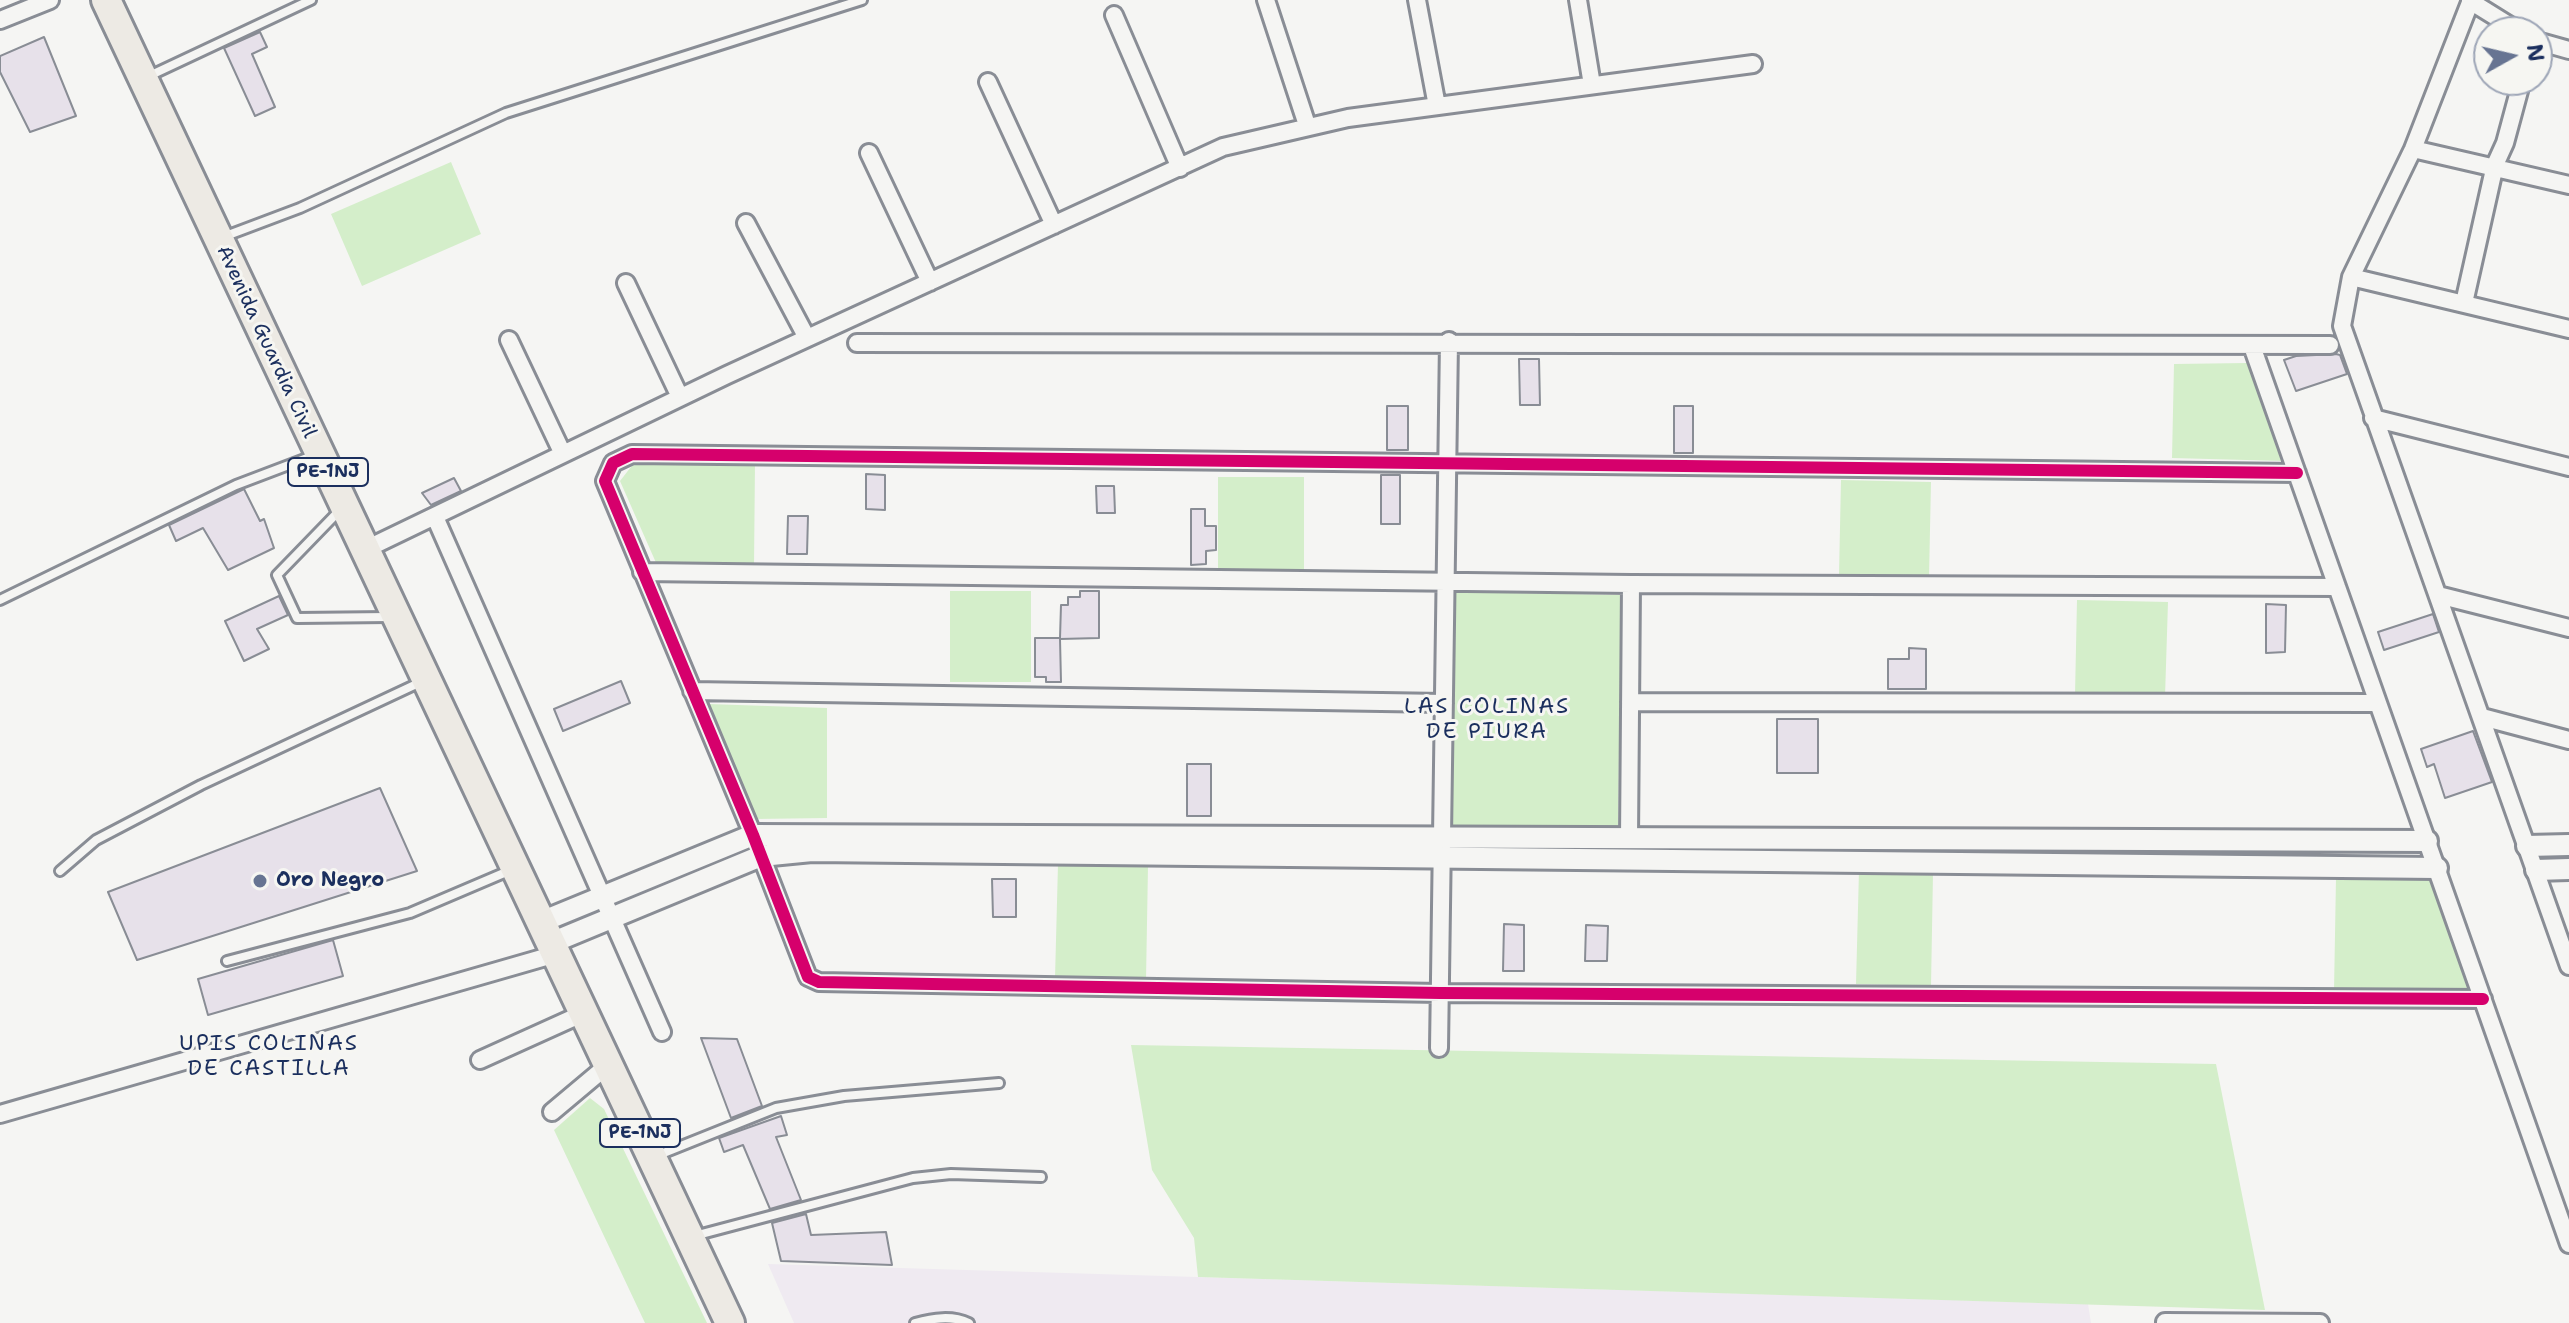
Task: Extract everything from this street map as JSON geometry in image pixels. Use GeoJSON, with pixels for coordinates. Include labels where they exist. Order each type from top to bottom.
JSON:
{"type":"FeatureCollection","features":[{"type":"Feature","properties":{"kind":"highway","name":"Avenida Guardia Civil"},"geometry":{"type":"LineString","coordinates":[[106,0],[549,940]]}},
{"type":"Feature","properties":{"kind":"highway","name":"PE-1NJ"},"geometry":{"type":"LineString","coordinates":[[549,940],[730,1323]]}},
{"type":"Feature","properties":{"kind":"street"},"geometry":{"type":"LineString","coordinates":[[0,20],[50,0]]}},
{"type":"Feature","properties":{"kind":"street"},"geometry":{"type":"LineString","coordinates":[[1266,0],[1307,125]]}},
{"type":"Feature","properties":{"kind":"street"},"geometry":{"type":"LineString","coordinates":[[1417,0],[1437,106]]}},
{"type":"Feature","properties":{"kind":"street"},"geometry":{"type":"LineString","coordinates":[[1578,0],[1592,85]]}},
{"type":"Feature","properties":{"kind":"street"},"geometry":{"type":"LineString","coordinates":[[2494,16],[2470,1],[2413,149],[2351,277],[2342,326],[2569,966]]}},
{"type":"Feature","properties":{"kind":"street"},"geometry":{"type":"LineString","coordinates":[[1114,15],[1180,168]]}},
{"type":"Feature","properties":{"kind":"street"},"geometry":{"type":"LineString","coordinates":[[364,550],[562,452],[1223,147],[1307,125],[1753,64]]}},
{"type":"Feature","properties":{"kind":"street"},"geometry":{"type":"LineString","coordinates":[[988,82],[1054,225]]}},
{"type":"Feature","properties":{"kind":"street"},"geometry":{"type":"LineString","coordinates":[[2464,303],[2495,165],[2505,143],[2518,96]]}},
{"type":"Feature","properties":{"kind":"street"},"geometry":{"type":"LineString","coordinates":[[2413,149],[2495,165],[2569,185]]}},
{"type":"Feature","properties":{"kind":"street"},"geometry":{"type":"LineString","coordinates":[[869,153],[930,282]]}},
{"type":"Feature","properties":{"kind":"street"},"geometry":{"type":"LineString","coordinates":[[746,223],[807,338]]}},
{"type":"Feature","properties":{"kind":"street"},"geometry":{"type":"LineString","coordinates":[[2351,277],[2569,329]]}},
{"type":"Feature","properties":{"kind":"street"},"geometry":{"type":"LineString","coordinates":[[626,283],[680,397]]}},
{"type":"Feature","properties":{"kind":"street"},"geometry":{"type":"LineString","coordinates":[[509,340],[562,452]]}},
{"type":"Feature","properties":{"kind":"street"},"geometry":{"type":"LineString","coordinates":[[1439,1048],[1449,341]]}},
{"type":"Feature","properties":{"kind":"street"},"geometry":{"type":"LineString","coordinates":[[857,343],[1449,341],[2330,345]]}},
{"type":"Feature","properties":{"kind":"street"},"geometry":{"type":"LineString","coordinates":[[2252,346],[2569,1244]]}},
{"type":"Feature","properties":{"kind":"street"},"geometry":{"type":"LineString","coordinates":[[2373,418],[2569,467]]}},
{"type":"Feature","properties":{"kind":"street"},"geometry":{"type":"LineString","coordinates":[[2297,473],[1448,461],[625,455],[609,467],[605,487],[753,835],[808,977],[823,983],[1440,993],[2483,999]]}},
{"type":"Feature","properties":{"kind":"street"},"geometry":{"type":"LineString","coordinates":[[435,517],[662,1032]]}},
{"type":"Feature","properties":{"kind":"street"},"geometry":{"type":"LineString","coordinates":[[642,572],[1631,584],[2337,587]]}},
{"type":"Feature","properties":{"kind":"street"},"geometry":{"type":"LineString","coordinates":[[1629,839],[1631,584]]}},
{"type":"Feature","properties":{"kind":"street"},"geometry":{"type":"LineString","coordinates":[[2438,595],[2569,628]]}},
{"type":"Feature","properties":{"kind":"street"},"geometry":{"type":"LineString","coordinates":[[692,691],[1444,703]]}},
{"type":"Feature","properties":{"kind":"street"},"geometry":{"type":"LineString","coordinates":[[1630,702],[2378,703]]}},
{"type":"Feature","properties":{"kind":"street"},"geometry":{"type":"LineString","coordinates":[[2482,717],[2569,740]]}},
{"type":"Feature","properties":{"kind":"street"},"geometry":{"type":"LineString","coordinates":[[549,940],[603,896],[753,835],[2437,868]]}},
{"type":"Feature","properties":{"kind":"street"},"geometry":{"type":"LineString","coordinates":[[0,1114],[549,940],[761,856],[827,851],[1442,848],[1629,839],[2427,841]]}},
{"type":"Feature","properties":{"kind":"street"},"geometry":{"type":"LineString","coordinates":[[2527,846],[2569,845]]}},
{"type":"Feature","properties":{"kind":"street"},"geometry":{"type":"LineString","coordinates":[[2536,870],[2569,869]]}},
{"type":"Feature","properties":{"kind":"street"},"geometry":{"type":"LineString","coordinates":[[480,1060],[584,1013]]}},
{"type":"Feature","properties":{"kind":"street"},"geometry":{"type":"LineString","coordinates":[[552,1112],[608,1065]]}},
{"type":"Feature","properties":{"kind":"street"},"geometry":{"type":"LineString","coordinates":[[2165,1322],[2320,1323]]}},
{"type":"Feature","properties":{"kind":"lane"},"geometry":{"type":"LineString","coordinates":[[143,79],[311,0]]}},
{"type":"Feature","properties":{"kind":"lane"},"geometry":{"type":"LineString","coordinates":[[218,239],[300,208],[506,113],[862,0]]}},
{"type":"Feature","properties":{"kind":"lane"},"geometry":{"type":"LineString","coordinates":[[0,600],[236,485],[319,453]]}},
{"type":"Feature","properties":{"kind":"lane"},"geometry":{"type":"LineString","coordinates":[[344,506],[277,575],[297,618],[396,617]]}},
{"type":"Feature","properties":{"kind":"lane"},"geometry":{"type":"LineString","coordinates":[[60,871],[96,840],[214,779],[426,680]]}},
{"type":"Feature","properties":{"kind":"lane"},"geometry":{"type":"LineString","coordinates":[[227,961],[410,913],[515,868]]}},
{"type":"Feature","properties":{"kind":"lane"},"geometry":{"type":"LineString","coordinates":[[652,1158],[776,1108],[844,1096],[999,1083]]}},
{"type":"Feature","properties":{"kind":"lane"},"geometry":{"type":"LineString","coordinates":[[689,1237],[913,1178],[951,1174],[1041,1177]]}},
{"type":"Feature","properties":{"kind":"lane"},"geometry":{"type":"LineString","coordinates":[[915,1323],[939,1318],[959,1318],[969,1323]]}},
{"type":"Feature","properties":{"kind":"shaded area"},"geometry":{"type":"Polygon","coordinates":[[[768,1264],[2088,1304],[2091,1323],[794,1323],[768,1264]]]}},
{"type":"Feature","properties":{"kind":"green space"},"geometry":{"type":"Polygon","coordinates":[[[451,162],[481,234],[362,286],[331,214],[451,162]]]}},
{"type":"Feature","properties":{"kind":"green space"},"geometry":{"type":"Polygon","coordinates":[[[2247,363],[2284,461],[2172,458],[2174,364],[2247,363]]]}},
{"type":"Feature","properties":{"kind":"green space"},"geometry":{"type":"Polygon","coordinates":[[[634,463],[755,463],[754,566],[657,565],[620,481],[634,463]]]}},
{"type":"Feature","properties":{"kind":"green space"},"geometry":{"type":"Polygon","coordinates":[[[1218,477],[1304,477],[1304,570],[1218,569],[1218,477]]]}},
{"type":"Feature","properties":{"kind":"green space"},"geometry":{"type":"Polygon","coordinates":[[[1841,480],[1931,482],[1929,577],[1839,575],[1841,480]]]}},
{"type":"Feature","properties":{"kind":"green space"},"geometry":{"type":"Polygon","coordinates":[[[950,591],[1031,591],[1031,682],[950,682],[950,591]]]}},
{"type":"Feature","properties":{"kind":"green space"},"geometry":{"type":"Polygon","coordinates":[[[1456,592],[1621,595],[1618,828],[1452,825],[1456,592]]]}},
{"type":"Feature","properties":{"kind":"green space"},"geometry":{"type":"Polygon","coordinates":[[[2077,600],[2168,602],[2165,697],[2075,695],[2077,600]]]}},
{"type":"Feature","properties":{"kind":"green space"},"geometry":{"type":"Polygon","coordinates":[[[708,704],[827,708],[827,818],[755,819],[708,704]]]}},
{"type":"Feature","properties":{"kind":"green space"},"geometry":{"type":"Polygon","coordinates":[[[1058,864],[1148,866],[1146,980],[1055,978],[1058,864]]]}},
{"type":"Feature","properties":{"kind":"green space"},"geometry":{"type":"Polygon","coordinates":[[[1859,870],[1933,873],[1931,986],[1856,984],[1859,870]]]}},
{"type":"Feature","properties":{"kind":"green space"},"geometry":{"type":"Polygon","coordinates":[[[2336,878],[2430,880],[2474,995],[2334,991],[2336,878]]]}},
{"type":"Feature","properties":{"kind":"green space"},"geometry":{"type":"Polygon","coordinates":[[[1131,1045],[2216,1064],[2265,1310],[1198,1277],[1194,1238],[1152,1170],[1131,1045]]]}},
{"type":"Feature","properties":{"kind":"green space"},"geometry":{"type":"Polygon","coordinates":[[[590,1098],[604,1109],[707,1323],[645,1323],[554,1130],[590,1098]]]}},
{"type":"Feature","properties":{"kind":"building"},"geometry":{"type":"Polygon","coordinates":[[[260,32],[267,47],[252,54],[275,107],[255,116],[224,48],[260,32]]]}},
{"type":"Feature","properties":{"kind":"building"},"geometry":{"type":"Polygon","coordinates":[[[44,37],[76,116],[30,132],[0,72],[0,56],[44,37]]]}},
{"type":"Feature","properties":{"kind":"building"},"geometry":{"type":"Polygon","coordinates":[[[2340,355],[2347,374],[2296,391],[2284,360],[2296,356],[2340,355]]]}},
{"type":"Feature","properties":{"kind":"building"},"geometry":{"type":"Polygon","coordinates":[[[1519,359],[1539,359],[1540,405],[1520,405],[1519,359]]]}},
{"type":"Feature","properties":{"kind":"building"},"geometry":{"type":"Polygon","coordinates":[[[1387,406],[1408,406],[1408,450],[1387,450],[1387,406]]]}},
{"type":"Feature","properties":{"kind":"building"},"geometry":{"type":"Polygon","coordinates":[[[1674,406],[1693,406],[1693,453],[1674,453],[1674,406]]]}},
{"type":"Feature","properties":{"kind":"building"},"geometry":{"type":"Polygon","coordinates":[[[866,474],[885,475],[885,510],[866,509],[866,474]]]}},
{"type":"Feature","properties":{"kind":"building"},"geometry":{"type":"Polygon","coordinates":[[[1381,475],[1400,475],[1400,524],[1381,524],[1381,475]]]}},
{"type":"Feature","properties":{"kind":"building"},"geometry":{"type":"Polygon","coordinates":[[[454,478],[461,491],[431,505],[422,493],[454,478]]]}},
{"type":"Feature","properties":{"kind":"building"},"geometry":{"type":"Polygon","coordinates":[[[1096,486],[1114,486],[1115,513],[1097,513],[1096,486]]]}},
{"type":"Feature","properties":{"kind":"building"},"geometry":{"type":"Polygon","coordinates":[[[244,489],[260,521],[264,519],[274,548],[228,570],[203,528],[176,541],[169,525],[244,489]]]}},
{"type":"Feature","properties":{"kind":"building"},"geometry":{"type":"Polygon","coordinates":[[[1191,509],[1205,509],[1205,526],[1216,526],[1216,550],[1206,551],[1206,564],[1191,565],[1191,509]]]}},
{"type":"Feature","properties":{"kind":"building"},"geometry":{"type":"Polygon","coordinates":[[[788,516],[808,516],[807,554],[787,554],[788,516]]]}},
{"type":"Feature","properties":{"kind":"building"},"geometry":{"type":"Polygon","coordinates":[[[1080,591],[1099,591],[1099,638],[1060,639],[1061,682],[1046,682],[1046,677],[1035,677],[1035,638],[1060,638],[1061,605],[1068,605],[1068,597],[1080,597],[1080,591]]]}},
{"type":"Feature","properties":{"kind":"building"},"geometry":{"type":"Polygon","coordinates":[[[279,596],[288,615],[257,629],[269,649],[244,661],[225,621],[279,596]]]}},
{"type":"Feature","properties":{"kind":"building"},"geometry":{"type":"Polygon","coordinates":[[[2266,604],[2286,605],[2285,652],[2266,653],[2266,604]]]}},
{"type":"Feature","properties":{"kind":"building"},"geometry":{"type":"Polygon","coordinates":[[[2433,614],[2439,632],[2384,650],[2378,632],[2433,614]]]}},
{"type":"Feature","properties":{"kind":"building"},"geometry":{"type":"Polygon","coordinates":[[[1909,648],[1926,649],[1926,689],[1888,689],[1888,659],[1909,659],[1909,648]]]}},
{"type":"Feature","properties":{"kind":"building"},"geometry":{"type":"Polygon","coordinates":[[[621,681],[630,703],[563,731],[554,709],[621,681]]]}},
{"type":"Feature","properties":{"kind":"building"},"geometry":{"type":"Polygon","coordinates":[[[1777,719],[1818,719],[1818,773],[1777,773],[1777,719]]]}},
{"type":"Feature","properties":{"kind":"building"},"geometry":{"type":"Polygon","coordinates":[[[2473,731],[2492,782],[2445,798],[2434,764],[2427,767],[2421,749],[2473,731]]]}},
{"type":"Feature","properties":{"kind":"building"},"geometry":{"type":"Polygon","coordinates":[[[1187,764],[1211,764],[1211,816],[1187,816],[1187,764]]]}},
{"type":"Feature","properties":{"kind":"building","name":"Oro Negro"},"geometry":{"type":"Polygon","coordinates":[[[380,788],[417,871],[137,960],[108,892],[380,788]]]}},
{"type":"Feature","properties":{"kind":"building"},"geometry":{"type":"Polygon","coordinates":[[[992,879],[1016,879],[1016,917],[993,917],[992,879]]]}},
{"type":"Feature","properties":{"kind":"building"},"geometry":{"type":"Polygon","coordinates":[[[1504,924],[1524,925],[1524,971],[1503,971],[1504,924]]]}},
{"type":"Feature","properties":{"kind":"building"},"geometry":{"type":"Polygon","coordinates":[[[1586,925],[1608,926],[1607,961],[1585,961],[1586,925]]]}},
{"type":"Feature","properties":{"kind":"building"},"geometry":{"type":"Polygon","coordinates":[[[333,940],[343,976],[208,1015],[198,979],[333,940]]]}},
{"type":"Feature","properties":{"kind":"building"},"geometry":{"type":"Polygon","coordinates":[[[701,1038],[737,1039],[762,1106],[731,1118],[701,1038]]]}},
{"type":"Feature","properties":{"kind":"building"},"geometry":{"type":"Polygon","coordinates":[[[781,1116],[787,1135],[776,1137],[801,1200],[770,1209],[743,1145],[724,1152],[719,1138],[781,1116]]]}},
{"type":"Feature","properties":{"kind":"building"},"geometry":{"type":"Polygon","coordinates":[[[806,1214],[811,1235],[886,1232],[892,1265],[781,1261],[772,1223],[806,1214]]]}},
{"type":"Feature","properties":{"kind":"cycle path"},"geometry":{"type":"LineString","coordinates":[[2297,473],[632,454],[613,463],[605,481],[753,835],[808,977],[819,982],[1440,993],[2483,999]]}},
{"type":"Feature","properties":{"kind":"place","name":"Oro Negro"},"geometry":{"type":"Point","coordinates":[260,881]}},
{"type":"Feature","properties":{"kind":"district","name":"LAS COLINAS DE PIURA"},"geometry":{"type":"Point","coordinates":[1487,720]}},
{"type":"Feature","properties":{"kind":"district","name":"UPIS COLINAS DE CASTILLA"},"geometry":{"type":"Point","coordinates":[269,1056]}}]}
